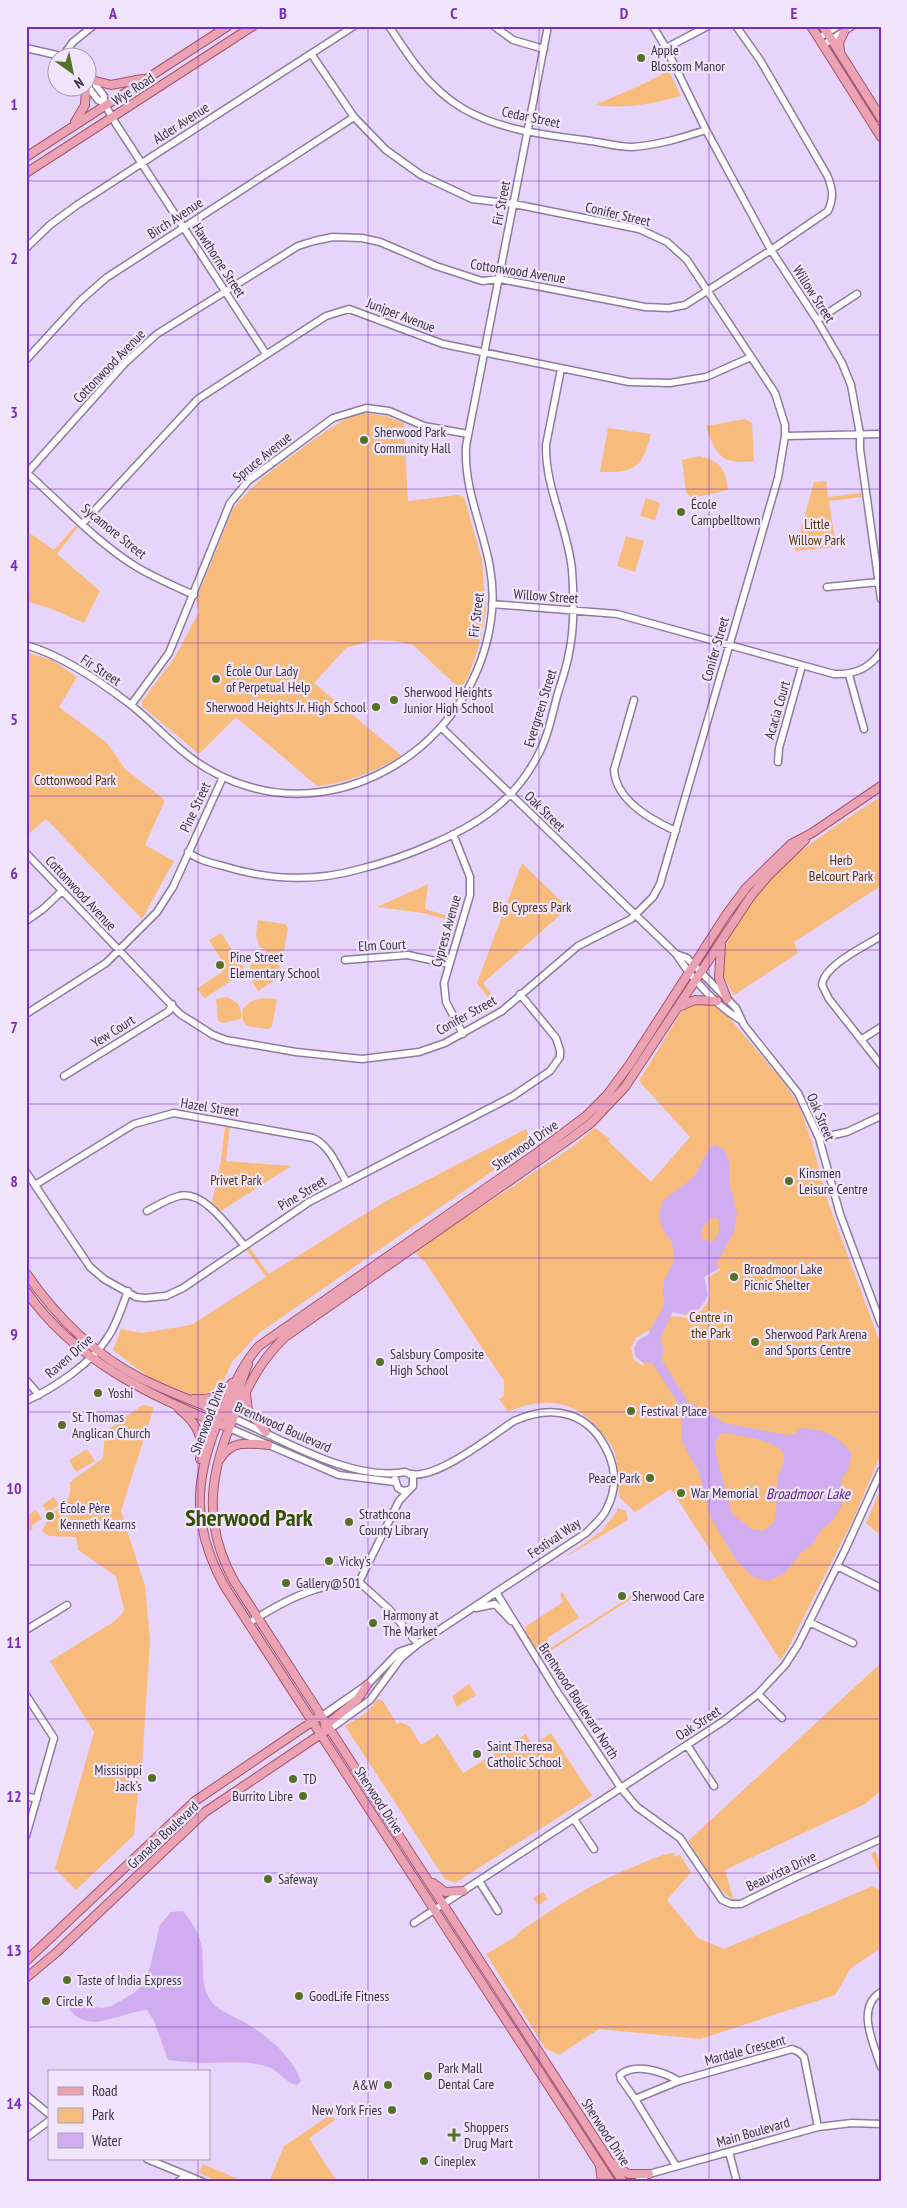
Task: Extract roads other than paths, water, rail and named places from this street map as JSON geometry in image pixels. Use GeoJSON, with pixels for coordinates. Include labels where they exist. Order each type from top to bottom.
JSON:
{"type":"FeatureCollection","features":[{"type":"Feature","properties":{"kind":"main road","name":"Wye Road"},"geometry":{"type":"LineString","coordinates":[[26,157],[228,26]]}},
{"type":"Feature","properties":{"kind":"main road","name":"Wye Road"},"geometry":{"type":"LineString","coordinates":[[26,173],[253,26]]}},
{"type":"Feature","properties":{"kind":"main road"},"geometry":{"type":"LineString","coordinates":[[811,26],[881,137]]}},
{"type":"Feature","properties":{"kind":"main road"},"geometry":{"type":"LineString","coordinates":[[841,54],[839,42],[845,28]]}},
{"type":"Feature","properties":{"kind":"main road"},"geometry":{"type":"LineString","coordinates":[[828,33],[881,118]]}},
{"type":"Feature","properties":{"kind":"main road"},"geometry":{"type":"LineString","coordinates":[[98,83],[110,85],[149,78]]}},
{"type":"Feature","properties":{"kind":"main road"},"geometry":{"type":"LineString","coordinates":[[72,128],[85,105],[86,98]]}},
{"type":"Feature","properties":{"kind":"main road","name":"Sherwood Drive"},"geometry":{"type":"LineString","coordinates":[[623,2182],[226,1567],[217,1538],[213,1493],[216,1465],[229,1428],[228,1416],[237,1378],[252,1355],[277,1333],[545,1147],[586,1116],[607,1095],[630,1064],[726,915],[753,881],[790,844],[812,833],[881,786]]}},
{"type":"Feature","properties":{"kind":"main road","name":"Sherwood Drive"},"geometry":{"type":"LineString","coordinates":[[611,2182],[217,1572],[206,1545],[201,1518],[201,1474],[204,1459],[217,1423],[228,1416],[247,1389],[260,1364],[285,1337],[591,1123],[625,1087],[751,896],[768,876],[812,833]]}},
{"type":"Feature","properties":{"kind":"main road"},"geometry":{"type":"LineString","coordinates":[[722,940],[719,978],[727,999]]}},
{"type":"Feature","properties":{"kind":"main road"},"geometry":{"type":"LineString","coordinates":[[676,1011],[689,1001],[717,1001]]}},
{"type":"Feature","properties":{"kind":"main road","name":"Brentwood Boulevard"},"geometry":{"type":"LineString","coordinates":[[26,1273],[57,1313],[97,1350],[139,1377],[228,1416]]}},
{"type":"Feature","properties":{"kind":"main road","name":"Brentwood Boulevard"},"geometry":{"type":"LineString","coordinates":[[26,1291],[50,1320],[90,1357],[122,1378],[169,1402],[229,1428]]}},
{"type":"Feature","properties":{"kind":"main road"},"geometry":{"type":"LineString","coordinates":[[228,1416],[252,1355]]}},
{"type":"Feature","properties":{"kind":"main road"},"geometry":{"type":"LineString","coordinates":[[187,1399],[210,1399],[216,1397],[224,1392],[237,1378]]}},
{"type":"Feature","properties":{"kind":"main road"},"geometry":{"type":"LineString","coordinates":[[247,1389],[246,1402],[248,1411],[266,1432]]}},
{"type":"Feature","properties":{"kind":"main road"},"geometry":{"type":"LineString","coordinates":[[169,1402],[190,1418],[197,1428],[202,1442],[201,1474]]}},
{"type":"Feature","properties":{"kind":"main road"},"geometry":{"type":"LineString","coordinates":[[216,1465],[225,1451],[231,1446],[240,1444],[268,1445]]}},
{"type":"Feature","properties":{"kind":"main road","name":"Granada Boulevard"},"geometry":{"type":"LineString","coordinates":[[26,1978],[57,1952],[204,1812],[321,1734],[357,1700],[367,1685]]}},
{"type":"Feature","properties":{"kind":"main road","name":"Granada Boulevard"},"geometry":{"type":"LineString","coordinates":[[26,1961],[195,1801],[322,1716]]}},
{"type":"Feature","properties":{"kind":"main road"},"geometry":{"type":"LineString","coordinates":[[428,1880],[444,1892],[463,1892]]}},
{"type":"Feature","properties":{"kind":"main road"},"geometry":{"type":"LineString","coordinates":[[605,2154],[625,2173],[632,2175],[649,2174]]}},
{"type":"Feature","properties":{"kind":"main road"},"geometry":{"type":"LineString","coordinates":[[600,2164],[602,2182]]}},
{"type":"Feature","properties":{"kind":"main road"},"geometry":{"type":"LineString","coordinates":[[642,2182],[649,2174]]}},
{"type":"Feature","properties":{"kind":"street"},"geometry":{"type":"LineString","coordinates":[[69,48],[73,42],[92,26]]}},
{"type":"Feature","properties":{"kind":"street","name":"Alder Avenue"},"geometry":{"type":"LineString","coordinates":[[26,248],[63,215],[354,26]]}},
{"type":"Feature","properties":{"kind":"street","name":"Cedar Street"},"geometry":{"type":"LineString","coordinates":[[389,26],[416,67],[445,95],[479,116],[527,131],[630,147],[665,144],[706,130]]}},
{"type":"Feature","properties":{"kind":"street"},"geometry":{"type":"LineString","coordinates":[[494,26],[513,40],[544,48]]}},
{"type":"Feature","properties":{"kind":"street","name":"Fir Street"},"geometry":{"type":"LineString","coordinates":[[26,645],[37,648],[80,671],[131,705],[186,755],[214,774],[244,785],[280,794],[311,794],[351,786],[369,780],[399,764],[442,728],[460,704],[474,679],[485,646],[492,604],[491,566],[472,499],[466,470],[468,434],[500,279],[548,26]]}},
{"type":"Feature","properties":{"kind":"street","name":"Willow Street"},"geometry":{"type":"LineString","coordinates":[[653,26],[666,48],[706,130],[771,250],[817,320],[845,370],[851,385],[860,434],[860,449],[881,599]]}},
{"type":"Feature","properties":{"kind":"street"},"geometry":{"type":"LineString","coordinates":[[666,48],[708,26]]}},
{"type":"Feature","properties":{"kind":"street","name":"Cottonwood Avenue"},"geometry":{"type":"LineString","coordinates":[[26,474],[138,350],[157,334],[298,246],[314,240],[333,237],[362,238],[380,242],[436,266],[482,281],[500,279],[657,308],[685,305],[708,291],[828,210],[832,199],[833,188],[760,60],[736,26]]}},
{"type":"Feature","properties":{"kind":"street"},"geometry":{"type":"LineString","coordinates":[[821,41],[828,33],[845,28]]}},
{"type":"Feature","properties":{"kind":"street"},"geometry":{"type":"LineString","coordinates":[[26,48],[48,53]]}},
{"type":"Feature","properties":{"kind":"street","name":"Conifer Street"},"geometry":{"type":"LineString","coordinates":[[118,950],[180,1014],[194,1024],[226,1040],[342,1058],[380,1058],[419,1052],[463,1034],[502,1011],[578,946],[635,915],[653,898],[660,884],[676,831],[778,478],[786,436],[785,425],[775,393],[687,260],[678,251],[648,232],[514,204],[472,199],[421,175],[386,150],[354,117],[312,54]]}},
{"type":"Feature","properties":{"kind":"street","name":"Hawthorne Street"},"geometry":{"type":"LineString","coordinates":[[98,91],[104,96],[105,104],[112,118],[141,164],[266,354]]}},
{"type":"Feature","properties":{"kind":"street","name":"Birch Avenue"},"geometry":{"type":"LineString","coordinates":[[26,360],[91,290],[183,227],[354,117]]}},
{"type":"Feature","properties":{"kind":"street"},"geometry":{"type":"LineString","coordinates":[[817,320],[857,294]]}},
{"type":"Feature","properties":{"kind":"street","name":"Juniper Avenue"},"geometry":{"type":"LineString","coordinates":[[82,523],[191,404],[326,316],[350,309],[443,344],[629,382],[670,383],[706,377],[751,357]]}},
{"type":"Feature","properties":{"kind":"street","name":"Evergreen Street"},"geometry":{"type":"LineString","coordinates":[[188,852],[206,861],[245,873],[273,876],[323,877],[379,864],[453,834],[490,812],[509,794],[537,758],[545,740],[570,653],[574,610],[572,569],[564,526],[550,482],[546,458],[546,445],[561,369]]}},
{"type":"Feature","properties":{"kind":"street","name":"Spruce Avenue"},"geometry":{"type":"LineString","coordinates":[[131,705],[169,653],[230,503],[248,481],[333,418],[366,408],[389,412],[424,426],[468,434]]}},
{"type":"Feature","properties":{"kind":"street"},"geometry":{"type":"LineString","coordinates":[[786,436],[881,434]]}},
{"type":"Feature","properties":{"kind":"street","name":"Sycamore Street"},"geometry":{"type":"LineString","coordinates":[[26,474],[103,542],[135,565],[194,595]]}},
{"type":"Feature","properties":{"kind":"street"},"geometry":{"type":"LineString","coordinates":[[827,588],[879,582]]}},
{"type":"Feature","properties":{"kind":"street","name":"Willow Street"},"geometry":{"type":"LineString","coordinates":[[492,604],[617,614],[802,666],[834,674],[849,675]]}},
{"type":"Feature","properties":{"kind":"street"},"geometry":{"type":"LineString","coordinates":[[864,729],[849,675],[866,668],[881,652]]}},
{"type":"Feature","properties":{"kind":"street","name":"Acacia Court"},"geometry":{"type":"LineString","coordinates":[[778,762],[779,748],[802,666]]}},
{"type":"Feature","properties":{"kind":"street"},"geometry":{"type":"LineString","coordinates":[[634,700],[614,770],[615,779],[634,806],[651,820],[676,831]]}},
{"type":"Feature","properties":{"kind":"street","name":"Oak Street"},"geometry":{"type":"LineString","coordinates":[[442,728],[676,954],[687,958],[691,969],[699,977],[736,1008],[741,1020],[798,1093],[819,1138],[840,1214],[881,1324]]}},
{"type":"Feature","properties":{"kind":"street","name":"Pine Street"},"geometry":{"type":"LineString","coordinates":[[26,1014],[106,963],[157,912],[173,887],[223,777]]}},
{"type":"Feature","properties":{"kind":"street","name":"Cypress Avenue"},"geometry":{"type":"LineString","coordinates":[[453,834],[470,877],[470,895],[444,982],[446,1002],[463,1034]]}},
{"type":"Feature","properties":{"kind":"street","name":"Cottonwood Avenue"},"geometry":{"type":"LineString","coordinates":[[26,853],[118,950]]}},
{"type":"Feature","properties":{"kind":"street"},"geometry":{"type":"LineString","coordinates":[[26,921],[43,909],[62,891]]}},
{"type":"Feature","properties":{"kind":"street"},"geometry":{"type":"LineString","coordinates":[[881,936],[832,967],[822,980],[823,989],[829,999],[881,1065]]}},
{"type":"Feature","properties":{"kind":"street","name":"Elm Court"},"geometry":{"type":"LineString","coordinates":[[345,960],[408,955],[449,964]]}},
{"type":"Feature","properties":{"kind":"street","name":"Oak Street"},"geometry":{"type":"LineString","coordinates":[[699,977],[717,1001],[731,1014],[741,1020]]}},
{"type":"Feature","properties":{"kind":"street","name":"Pine Street"},"geometry":{"type":"LineString","coordinates":[[26,1172],[84,1260],[104,1279],[136,1297],[166,1296],[183,1288],[244,1244],[309,1202],[346,1181],[514,1096],[550,1071],[560,1057],[559,1045],[520,994]]}},
{"type":"Feature","properties":{"kind":"street","name":"Yew Court"},"geometry":{"type":"LineString","coordinates":[[64,1076],[169,1011],[172,1004]]}},
{"type":"Feature","properties":{"kind":"street"},"geometry":{"type":"LineString","coordinates":[[862,1039],[881,1027]]}},
{"type":"Feature","properties":{"kind":"street","name":"Hazel Street"},"geometry":{"type":"LineString","coordinates":[[35,1185],[134,1124],[174,1113],[314,1138],[320,1141],[330,1152],[346,1181]]}},
{"type":"Feature","properties":{"kind":"street"},"geometry":{"type":"LineString","coordinates":[[819,1138],[847,1132],[881,1116]]}},
{"type":"Feature","properties":{"kind":"street"},"geometry":{"type":"LineString","coordinates":[[147,1211],[181,1196],[204,1200],[244,1244]]}},
{"type":"Feature","properties":{"kind":"street","name":"Raven Drive"},"geometry":{"type":"LineString","coordinates":[[26,1401],[55,1386],[97,1350],[108,1338],[128,1291]]}},
{"type":"Feature","properties":{"kind":"street"},"geometry":{"type":"LineString","coordinates":[[26,1380],[39,1395]]}},
{"type":"Feature","properties":{"kind":"street","name":"Festival Way"},"geometry":{"type":"LineString","coordinates":[[329,1726],[370,1700],[401,1658],[418,1644],[586,1533],[608,1507],[614,1488],[615,1476],[606,1448],[594,1430],[579,1418],[555,1412],[540,1412],[514,1421],[446,1465],[418,1476],[411,1474]]}},
{"type":"Feature","properties":{"kind":"street","name":"Brentwood Boulevard"},"geometry":{"type":"LineString","coordinates":[[228,1416],[349,1469],[378,1474],[399,1474]]}},
{"type":"Feature","properties":{"kind":"street","name":"Brentwood Boulevard"},"geometry":{"type":"LineString","coordinates":[[229,1428],[339,1474],[396,1485]]}},
{"type":"Feature","properties":{"kind":"street","name":"Oak Street"},"geometry":{"type":"LineString","coordinates":[[414,1923],[736,1713],[758,1694],[785,1665],[809,1622],[881,1471]]}},
{"type":"Feature","properties":{"kind":"street"},"geometry":{"type":"LineString","coordinates":[[359,1582],[400,1501],[414,1483],[411,1474],[405,1472],[399,1474],[396,1485],[400,1501]]}},
{"type":"Feature","properties":{"kind":"street"},"geometry":{"type":"LineString","coordinates":[[396,1485],[403,1491],[409,1490]]}},
{"type":"Feature","properties":{"kind":"street"},"geometry":{"type":"LineString","coordinates":[[837,1566],[881,1588]]}},
{"type":"Feature","properties":{"kind":"street"},"geometry":{"type":"LineString","coordinates":[[249,1624],[290,1598],[317,1589],[359,1582]]}},
{"type":"Feature","properties":{"kind":"street"},"geometry":{"type":"LineString","coordinates":[[359,1582],[389,1609],[418,1644]]}},
{"type":"Feature","properties":{"kind":"street"},"geometry":{"type":"LineString","coordinates":[[496,1592],[517,1627]]}},
{"type":"Feature","properties":{"kind":"street"},"geometry":{"type":"LineString","coordinates":[[466,1612],[485,1605],[495,1604],[517,1627]]}},
{"type":"Feature","properties":{"kind":"street"},"geometry":{"type":"LineString","coordinates":[[26,1630],[67,1605]]}},
{"type":"Feature","properties":{"kind":"street"},"geometry":{"type":"LineString","coordinates":[[809,1622],[853,1643]]}},
{"type":"Feature","properties":{"kind":"street","name":"Brentwood Boulevard North"},"geometry":{"type":"LineString","coordinates":[[517,1627],[621,1788]]}},
{"type":"Feature","properties":{"kind":"street","name":"Festival Way"},"geometry":{"type":"LineString","coordinates":[[322,1716],[367,1685],[399,1652],[418,1644]]}},
{"type":"Feature","properties":{"kind":"street"},"geometry":{"type":"LineString","coordinates":[[758,1694],[782,1718]]}},
{"type":"Feature","properties":{"kind":"street"},"geometry":{"type":"LineString","coordinates":[[26,1695],[54,1738],[26,1836]]}},
{"type":"Feature","properties":{"kind":"street"},"geometry":{"type":"LineString","coordinates":[[687,1745],[714,1786]]}},
{"type":"Feature","properties":{"kind":"street","name":"Beauvista Drive"},"geometry":{"type":"LineString","coordinates":[[621,1788],[637,1806],[680,1838],[715,1892],[722,1900],[731,1904],[741,1904],[881,1839]]}},
{"type":"Feature","properties":{"kind":"street"},"geometry":{"type":"LineString","coordinates":[[26,1796],[37,1799]]}},
{"type":"Feature","properties":{"kind":"street"},"geometry":{"type":"LineString","coordinates":[[574,1819],[594,1849]]}},
{"type":"Feature","properties":{"kind":"street"},"geometry":{"type":"LineString","coordinates":[[479,1881],[498,1911]]}},
{"type":"Feature","properties":{"kind":"street"},"geometry":{"type":"LineString","coordinates":[[881,1992],[876,1995],[867,2011],[869,2028],[881,2067]]}},
{"type":"Feature","properties":{"kind":"street","name":"Mardale Crescent"},"geometry":{"type":"LineString","coordinates":[[635,2099],[679,2081],[792,2049],[804,2057],[818,2127]]}},
{"type":"Feature","properties":{"kind":"street"},"geometry":{"type":"LineString","coordinates":[[676,2166],[620,2075],[632,2068],[666,2074],[679,2081]]}},
{"type":"Feature","properties":{"kind":"street"},"geometry":{"type":"LineString","coordinates":[[26,2095],[48,2113]]}},
{"type":"Feature","properties":{"kind":"street"},"geometry":{"type":"LineString","coordinates":[[26,2138],[48,2122]]}},
{"type":"Feature","properties":{"kind":"street","name":"Main Boulevard"},"geometry":{"type":"LineString","coordinates":[[636,2182],[649,2174],[818,2127],[852,2123],[881,2124]]}},
{"type":"Feature","properties":{"kind":"street"},"geometry":{"type":"LineString","coordinates":[[729,2152],[736,2182]]}},
{"type":"Feature","properties":{"kind":"street"},"geometry":{"type":"LineString","coordinates":[[149,2160],[203,2182]]}},
{"type":"Feature","properties":{"kind":"street"},"geometry":{"type":"LineString","coordinates":[[178,2182],[186,2175]]}},
{"type":"Feature","properties":{"kind":"water","name":"Broadmoor Lake"},"geometry":{"type":"Polygon","coordinates":[[[715,1144],[726,1152],[730,1164],[729,1182],[737,1213],[734,1232],[717,1263],[718,1269],[705,1277],[707,1294],[701,1307],[689,1313],[672,1313],[660,1340],[664,1348],[661,1359],[690,1404],[702,1408],[724,1423],[788,1435],[795,1434],[801,1428],[817,1430],[830,1434],[842,1442],[852,1453],[848,1470],[842,1478],[842,1506],[831,1522],[820,1531],[815,1542],[801,1553],[784,1574],[767,1581],[753,1577],[736,1560],[711,1518],[699,1473],[682,1441],[681,1408],[653,1364],[639,1361],[633,1351],[637,1340],[648,1334],[664,1305],[664,1281],[674,1260],[672,1243],[663,1230],[659,1215],[663,1200],[693,1178],[710,1148],[715,1144]],[[713,1217],[704,1226],[701,1238],[712,1242],[719,1232],[719,1220],[713,1217]],[[725,1433],[721,1434],[715,1442],[716,1454],[732,1514],[752,1529],[762,1531],[774,1523],[778,1477],[784,1461],[783,1453],[778,1447],[770,1443],[725,1433]]]}},
{"type":"Feature","properties":{"kind":"water"},"geometry":{"type":"Polygon","coordinates":[[[183,1911],[199,1938],[202,1949],[205,1988],[211,2001],[220,2009],[256,2029],[283,2052],[301,2081],[297,2085],[289,2082],[276,2071],[260,2065],[168,2060],[154,2021],[147,2010],[96,2022],[86,2021],[77,2017],[69,2009],[75,2005],[102,2008],[112,2006],[137,1991],[145,1980],[150,1967],[160,1925],[171,1912],[183,1911]]]}},
{"type":"Feature","properties":{"kind":"place","name":"Apple Blossom Manor"},"geometry":{"type":"Point","coordinates":[641,58]}},
{"type":"Feature","properties":{"kind":"place","name":"Sherwood Park Community Hall"},"geometry":{"type":"Point","coordinates":[364,440]}},
{"type":"Feature","properties":{"kind":"place","name":"École Campbelltown"},"geometry":{"type":"Point","coordinates":[681,512]}},
{"type":"Feature","properties":{"kind":"place","name":"École Our Lady of Perpetual Help"},"geometry":{"type":"Point","coordinates":[216,679]}},
{"type":"Feature","properties":{"kind":"place","name":"Sherwood Heights Junior High School"},"geometry":{"type":"Point","coordinates":[394,700]}},
{"type":"Feature","properties":{"kind":"place","name":"Sherwood Heights Jr. High School"},"geometry":{"type":"Point","coordinates":[376,707]}},
{"type":"Feature","properties":{"kind":"place","name":"Pine Street Elementary School"},"geometry":{"type":"Point","coordinates":[220,965]}},
{"type":"Feature","properties":{"kind":"place","name":"Kinsmen Leisure Centre"},"geometry":{"type":"Point","coordinates":[789,1181]}},
{"type":"Feature","properties":{"kind":"place","name":"Broadmoor Lake Picnic Shelter"},"geometry":{"type":"Point","coordinates":[734,1277]}},
{"type":"Feature","properties":{"kind":"place","name":"Sherwood Park Arena and Sports Centre"},"geometry":{"type":"Point","coordinates":[755,1342]}},
{"type":"Feature","properties":{"kind":"place","name":"Salsbury Composite High School"},"geometry":{"type":"Point","coordinates":[380,1362]}},
{"type":"Feature","properties":{"kind":"place","name":"Yoshi"},"geometry":{"type":"Point","coordinates":[98,1393]}},
{"type":"Feature","properties":{"kind":"place","name":"Festival Place"},"geometry":{"type":"Point","coordinates":[631,1411]}},
{"type":"Feature","properties":{"kind":"place","name":"St. Thomas Anglican Church"},"geometry":{"type":"Point","coordinates":[62,1425]}},
{"type":"Feature","properties":{"kind":"place","name":"Peace Park"},"geometry":{"type":"Point","coordinates":[650,1478]}},
{"type":"Feature","properties":{"kind":"place","name":"War Memorial"},"geometry":{"type":"Point","coordinates":[681,1493]}},
{"type":"Feature","properties":{"kind":"place","name":"École Père Kenneth Kearns"},"geometry":{"type":"Point","coordinates":[50,1516]}},
{"type":"Feature","properties":{"kind":"place","name":"Strathcona County Library"},"geometry":{"type":"Point","coordinates":[349,1522]}},
{"type":"Feature","properties":{"kind":"place","name":"Vicky's"},"geometry":{"type":"Point","coordinates":[329,1561]}},
{"type":"Feature","properties":{"kind":"place","name":"Gallery@501"},"geometry":{"type":"Point","coordinates":[286,1583]}},
{"type":"Feature","properties":{"kind":"place","name":"Sherwood Care"},"geometry":{"type":"Point","coordinates":[622,1596]}},
{"type":"Feature","properties":{"kind":"place","name":"Harmony at The Market"},"geometry":{"type":"Point","coordinates":[373,1623]}},
{"type":"Feature","properties":{"kind":"place","name":"Saint Theresa Catholic School"},"geometry":{"type":"Point","coordinates":[477,1754]}},
{"type":"Feature","properties":{"kind":"place","name":"Missisippi Jack's"},"geometry":{"type":"Point","coordinates":[152,1778]}},
{"type":"Feature","properties":{"kind":"place","name":"TD"},"geometry":{"type":"Point","coordinates":[293,1779]}},
{"type":"Feature","properties":{"kind":"place","name":"Burrito Libre"},"geometry":{"type":"Point","coordinates":[303,1796]}},
{"type":"Feature","properties":{"kind":"place","name":"Safeway"},"geometry":{"type":"Point","coordinates":[268,1879]}},
{"type":"Feature","properties":{"kind":"place","name":"Taste of India Express"},"geometry":{"type":"Point","coordinates":[67,1980]}},
{"type":"Feature","properties":{"kind":"place","name":"GoodLife Fitness"},"geometry":{"type":"Point","coordinates":[299,1996]}},
{"type":"Feature","properties":{"kind":"place","name":"Circle K"},"geometry":{"type":"Point","coordinates":[46,2001]}},
{"type":"Feature","properties":{"kind":"place","name":"Park Mall Dental Care"},"geometry":{"type":"Point","coordinates":[428,2076]}},
{"type":"Feature","properties":{"kind":"place","name":"A&W"},"geometry":{"type":"Point","coordinates":[388,2085]}},
{"type":"Feature","properties":{"kind":"place","name":"New York Fries"},"geometry":{"type":"Point","coordinates":[392,2110]}},
{"type":"Feature","properties":{"kind":"place","name":"Shoppers Drug Mart"},"geometry":{"type":"Point","coordinates":[454,2135]}},
{"type":"Feature","properties":{"kind":"place","name":"Cineplex"},"geometry":{"type":"Point","coordinates":[424,2161]}},
{"type":"Feature","properties":{"kind":"district","name":"Sherwood Park"},"geometry":{"type":"Point","coordinates":[249,1517]}},
{"type":"Feature","properties":{"kind":"park label","name":"Little Willow Park"},"geometry":{"type":"Point","coordinates":[817,532]}},
{"type":"Feature","properties":{"kind":"park label","name":"Cottonwood Park"},"geometry":{"type":"Point","coordinates":[75,780]}},
{"type":"Feature","properties":{"kind":"park label","name":"Herb Belcourt Park"},"geometry":{"type":"Point","coordinates":[841,868]}},
{"type":"Feature","properties":{"kind":"park label","name":"Big Cypress Park"},"geometry":{"type":"Point","coordinates":[532,907]}},
{"type":"Feature","properties":{"kind":"park label","name":"Privet Park"},"geometry":{"type":"Point","coordinates":[236,1180]}},
{"type":"Feature","properties":{"kind":"park label","name":"Centre in the Park"},"geometry":{"type":"Point","coordinates":[711,1325]}}]}
